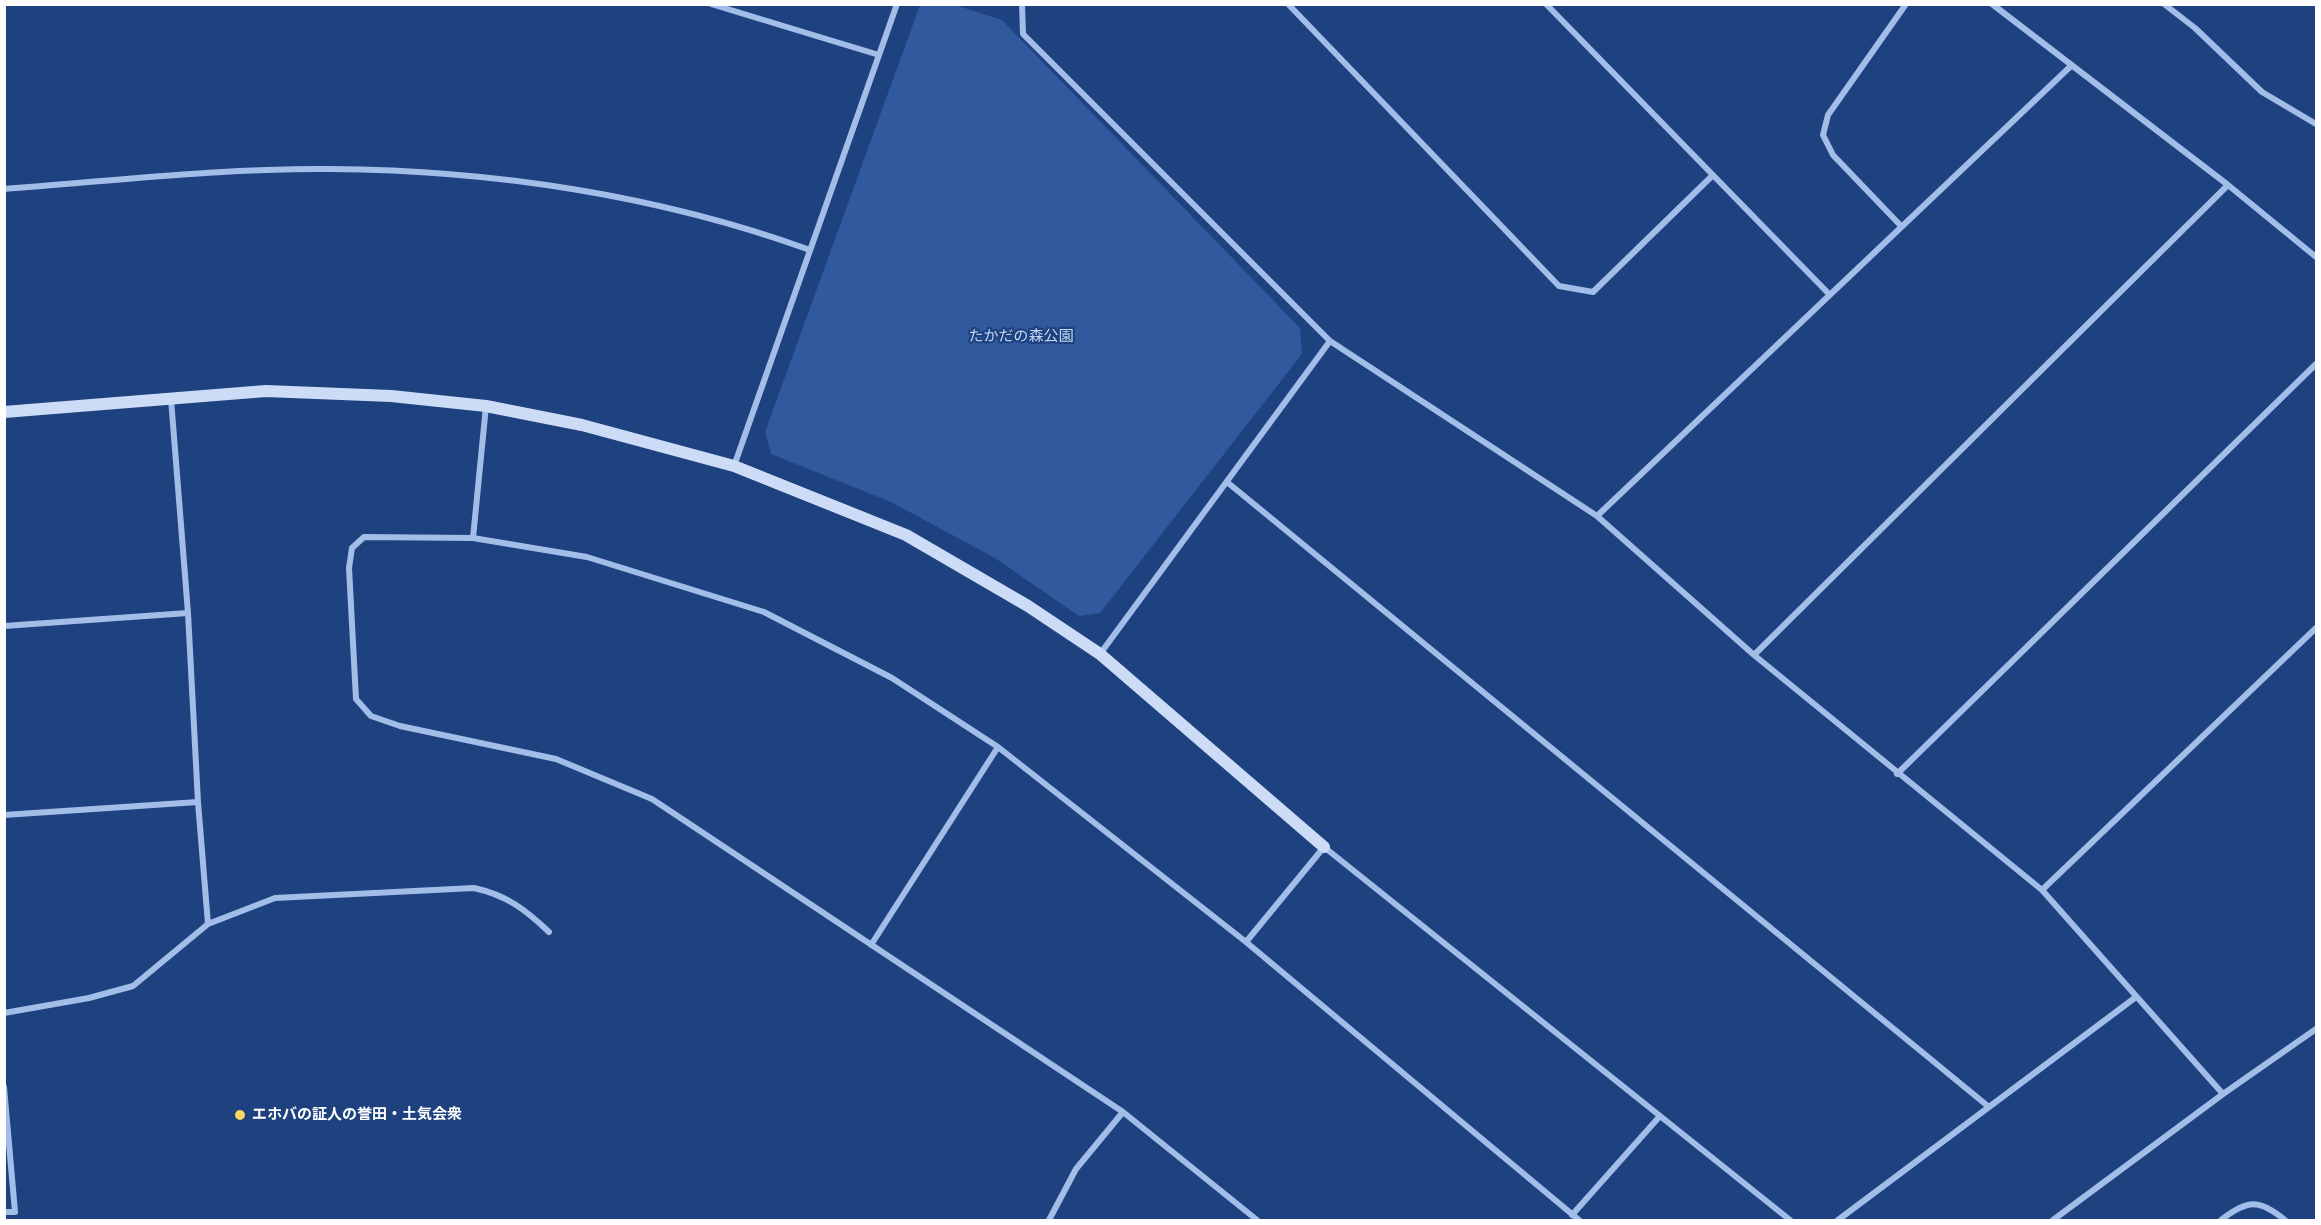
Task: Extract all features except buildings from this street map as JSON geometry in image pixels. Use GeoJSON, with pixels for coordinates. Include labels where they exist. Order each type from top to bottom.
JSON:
{"type":"FeatureCollection","features":[{"type":"Feature","properties":{"kind":"street"},"geometry":{"type":"LineString","coordinates":[[711,4],[879,55]]}},
{"type":"Feature","properties":{"kind":"street"},"geometry":{"type":"LineString","coordinates":[[734,466],[897,4]]}},
{"type":"Feature","properties":{"kind":"street"},"geometry":{"type":"LineString","coordinates":[[1022,4],[1023,34],[1330,341],[1597,516],[1754,655],[2042,890],[2223,1094]]}},
{"type":"Feature","properties":{"kind":"street"},"geometry":{"type":"LineString","coordinates":[[1288,4],[1559,286],[1593,292],[1713,175]]}},
{"type":"Feature","properties":{"kind":"street"},"geometry":{"type":"LineString","coordinates":[[1546,4],[1829,294]]}},
{"type":"Feature","properties":{"kind":"street"},"geometry":{"type":"LineString","coordinates":[[1901,226],[1833,155],[1823,135],[1828,115],[1906,4]]}},
{"type":"Feature","properties":{"kind":"street"},"geometry":{"type":"LineString","coordinates":[[1992,4],[2229,185],[2316,257]]}},
{"type":"Feature","properties":{"kind":"street"},"geometry":{"type":"LineString","coordinates":[[2164,4],[2195,28],[2262,92],[2316,124]]}},
{"type":"Feature","properties":{"kind":"street"},"geometry":{"type":"LineString","coordinates":[[1597,516],[2072,65]]}},
{"type":"Feature","properties":{"kind":"street"},"geometry":{"type":"LineString","coordinates":[[4,189],[239,172],[328,169],[407,171],[619,197],[748,227],[810,250]]}},
{"type":"Feature","properties":{"kind":"street"},"geometry":{"type":"LineString","coordinates":[[1754,655],[2229,185]]}},
{"type":"Feature","properties":{"kind":"street"},"geometry":{"type":"LineString","coordinates":[[1100,654],[1330,341]]}},
{"type":"Feature","properties":{"kind":"street"},"geometry":{"type":"LineString","coordinates":[[1897,774],[2316,364]]}},
{"type":"Feature","properties":{"kind":"street"},"geometry":{"type":"LineString","coordinates":[[4,412],[266,392],[391,396],[486,406],[582,425],[734,466],[906,535],[1028,606],[1100,654],[1324,847],[1791,1221]]}},
{"type":"Feature","properties":{"kind":"street"},"geometry":{"type":"LineString","coordinates":[[171,399],[188,613],[198,802],[208,924]]}},
{"type":"Feature","properties":{"kind":"street"},"geometry":{"type":"LineString","coordinates":[[473,538],[486,406]]}},
{"type":"Feature","properties":{"kind":"street"},"geometry":{"type":"LineString","coordinates":[[1227,482],[1989,1107]]}},
{"type":"Feature","properties":{"kind":"street"},"geometry":{"type":"LineString","coordinates":[[1257,1221],[1123,1112],[652,799],[556,759],[400,726],[371,717],[356,699],[349,568],[352,548],[364,537],[473,538],[587,557],[764,612],[892,678],[998,747],[1246,942],[1579,1221]]}},
{"type":"Feature","properties":{"kind":"street"},"geometry":{"type":"LineString","coordinates":[[4,626],[188,613]]}},
{"type":"Feature","properties":{"kind":"street"},"geometry":{"type":"LineString","coordinates":[[2042,890],[2316,628]]}},
{"type":"Feature","properties":{"kind":"street"},"geometry":{"type":"LineString","coordinates":[[871,945],[998,747]]}},
{"type":"Feature","properties":{"kind":"street"},"geometry":{"type":"LineString","coordinates":[[4,815],[198,802]]}},
{"type":"Feature","properties":{"kind":"street"},"geometry":{"type":"LineString","coordinates":[[1246,942],[1324,847]]}},
{"type":"Feature","properties":{"kind":"street"},"geometry":{"type":"LineString","coordinates":[[4,1013],[88,999],[133,986],[208,924],[275,898],[474,888],[500,894],[531,915],[549,932]]}},
{"type":"Feature","properties":{"kind":"street"},"geometry":{"type":"LineString","coordinates":[[1838,1221],[2136,997]]}},
{"type":"Feature","properties":{"kind":"street"},"geometry":{"type":"LineString","coordinates":[[2053,1221],[2223,1094],[2316,1029]]}},
{"type":"Feature","properties":{"kind":"street"},"geometry":{"type":"LineString","coordinates":[[4,1087],[15,1212],[4,1212]]}},
{"type":"Feature","properties":{"kind":"street"},"geometry":{"type":"LineString","coordinates":[[1049,1221],[1076,1169],[1123,1112]]}},
{"type":"Feature","properties":{"kind":"street"},"geometry":{"type":"LineString","coordinates":[[1572,1215],[1660,1116]]}},
{"type":"Feature","properties":{"kind":"street"},"geometry":{"type":"LineString","coordinates":[[2221,1221],[2237,1208],[2253,1203],[2269,1207],[2285,1221]]}},
{"type":"Feature","properties":{"kind":"green space","name":"たかだの森公園"},"geometry":{"type":"Polygon","coordinates":[[[920,5],[955,5],[1002,20],[1300,328],[1302,354],[1100,613],[1079,616],[995,558],[891,502],[771,454],[765,432],[920,5]]]}},
{"type":"Feature","properties":{"kind":"place","name":"エホバの証人の誉田・土気会衆"},"geometry":{"type":"Point","coordinates":[240,1115]}}]}
